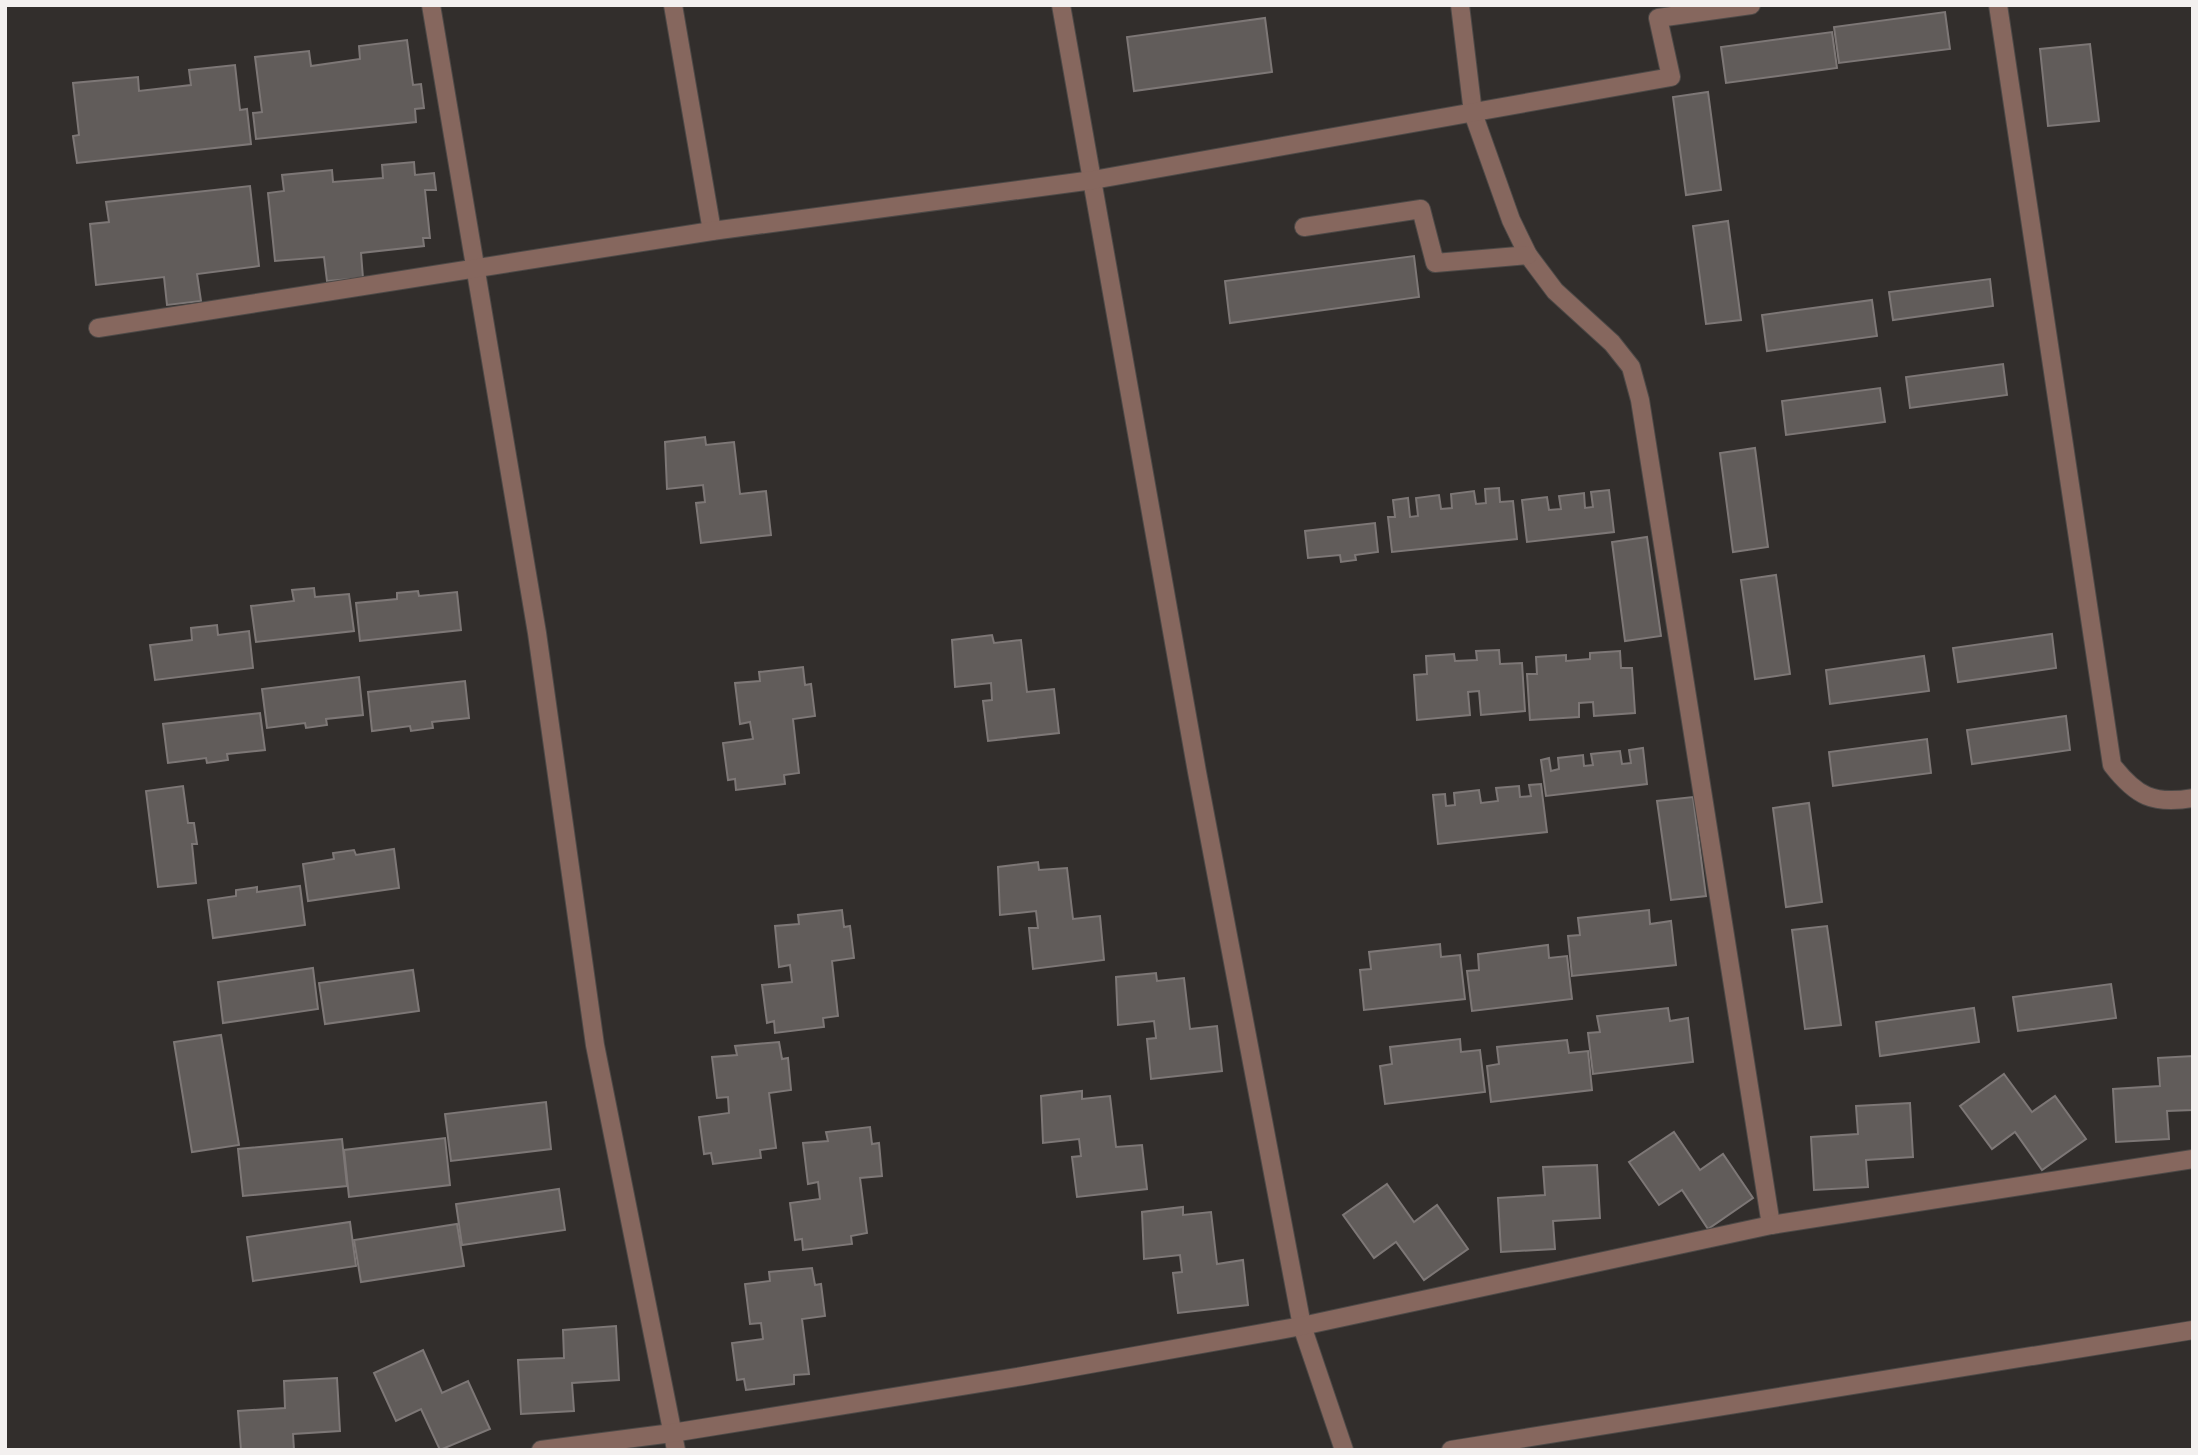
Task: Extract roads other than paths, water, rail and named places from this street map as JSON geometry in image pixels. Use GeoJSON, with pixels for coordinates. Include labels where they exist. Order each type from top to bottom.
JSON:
{"type":"FeatureCollection","features":[{"type":"Feature","properties":{"kind":"street"},"geometry":{"type":"LineString","coordinates":[[432,5],[537,634],[595,1045],[674,1442]]}},
{"type":"Feature","properties":{"kind":"street"},"geometry":{"type":"LineString","coordinates":[[673,5],[712,231]]}},
{"type":"Feature","properties":{"kind":"street"},"geometry":{"type":"LineString","coordinates":[[1061,5],[1196,772],[1302,1326],[1344,1450]]}},
{"type":"Feature","properties":{"kind":"street"},"geometry":{"type":"LineString","coordinates":[[1460,5],[1473,113],[1511,220],[1528,255],[1555,291],[1612,343],[1630,367],[1640,400],[1771,1225]]}},
{"type":"Feature","properties":{"kind":"street"},"geometry":{"type":"LineString","coordinates":[[98,328],[712,231],[1093,180],[1671,76],[1658,19],[1751,5]]}},
{"type":"Feature","properties":{"kind":"street"},"geometry":{"type":"LineString","coordinates":[[1998,5],[2112,765],[2127,784],[2146,798],[2177,801],[2193,798]]}},
{"type":"Feature","properties":{"kind":"street"},"geometry":{"type":"LineString","coordinates":[[1304,227],[1421,209],[1436,263],[1528,255]]}},
{"type":"Feature","properties":{"kind":"street"},"geometry":{"type":"LineString","coordinates":[[541,1450],[674,1442],[1302,1326],[1771,1225],[2193,1160]]}},
{"type":"Feature","properties":{"kind":"street"},"geometry":{"type":"LineString","coordinates":[[1451,1450],[2193,1330]]}}]}
